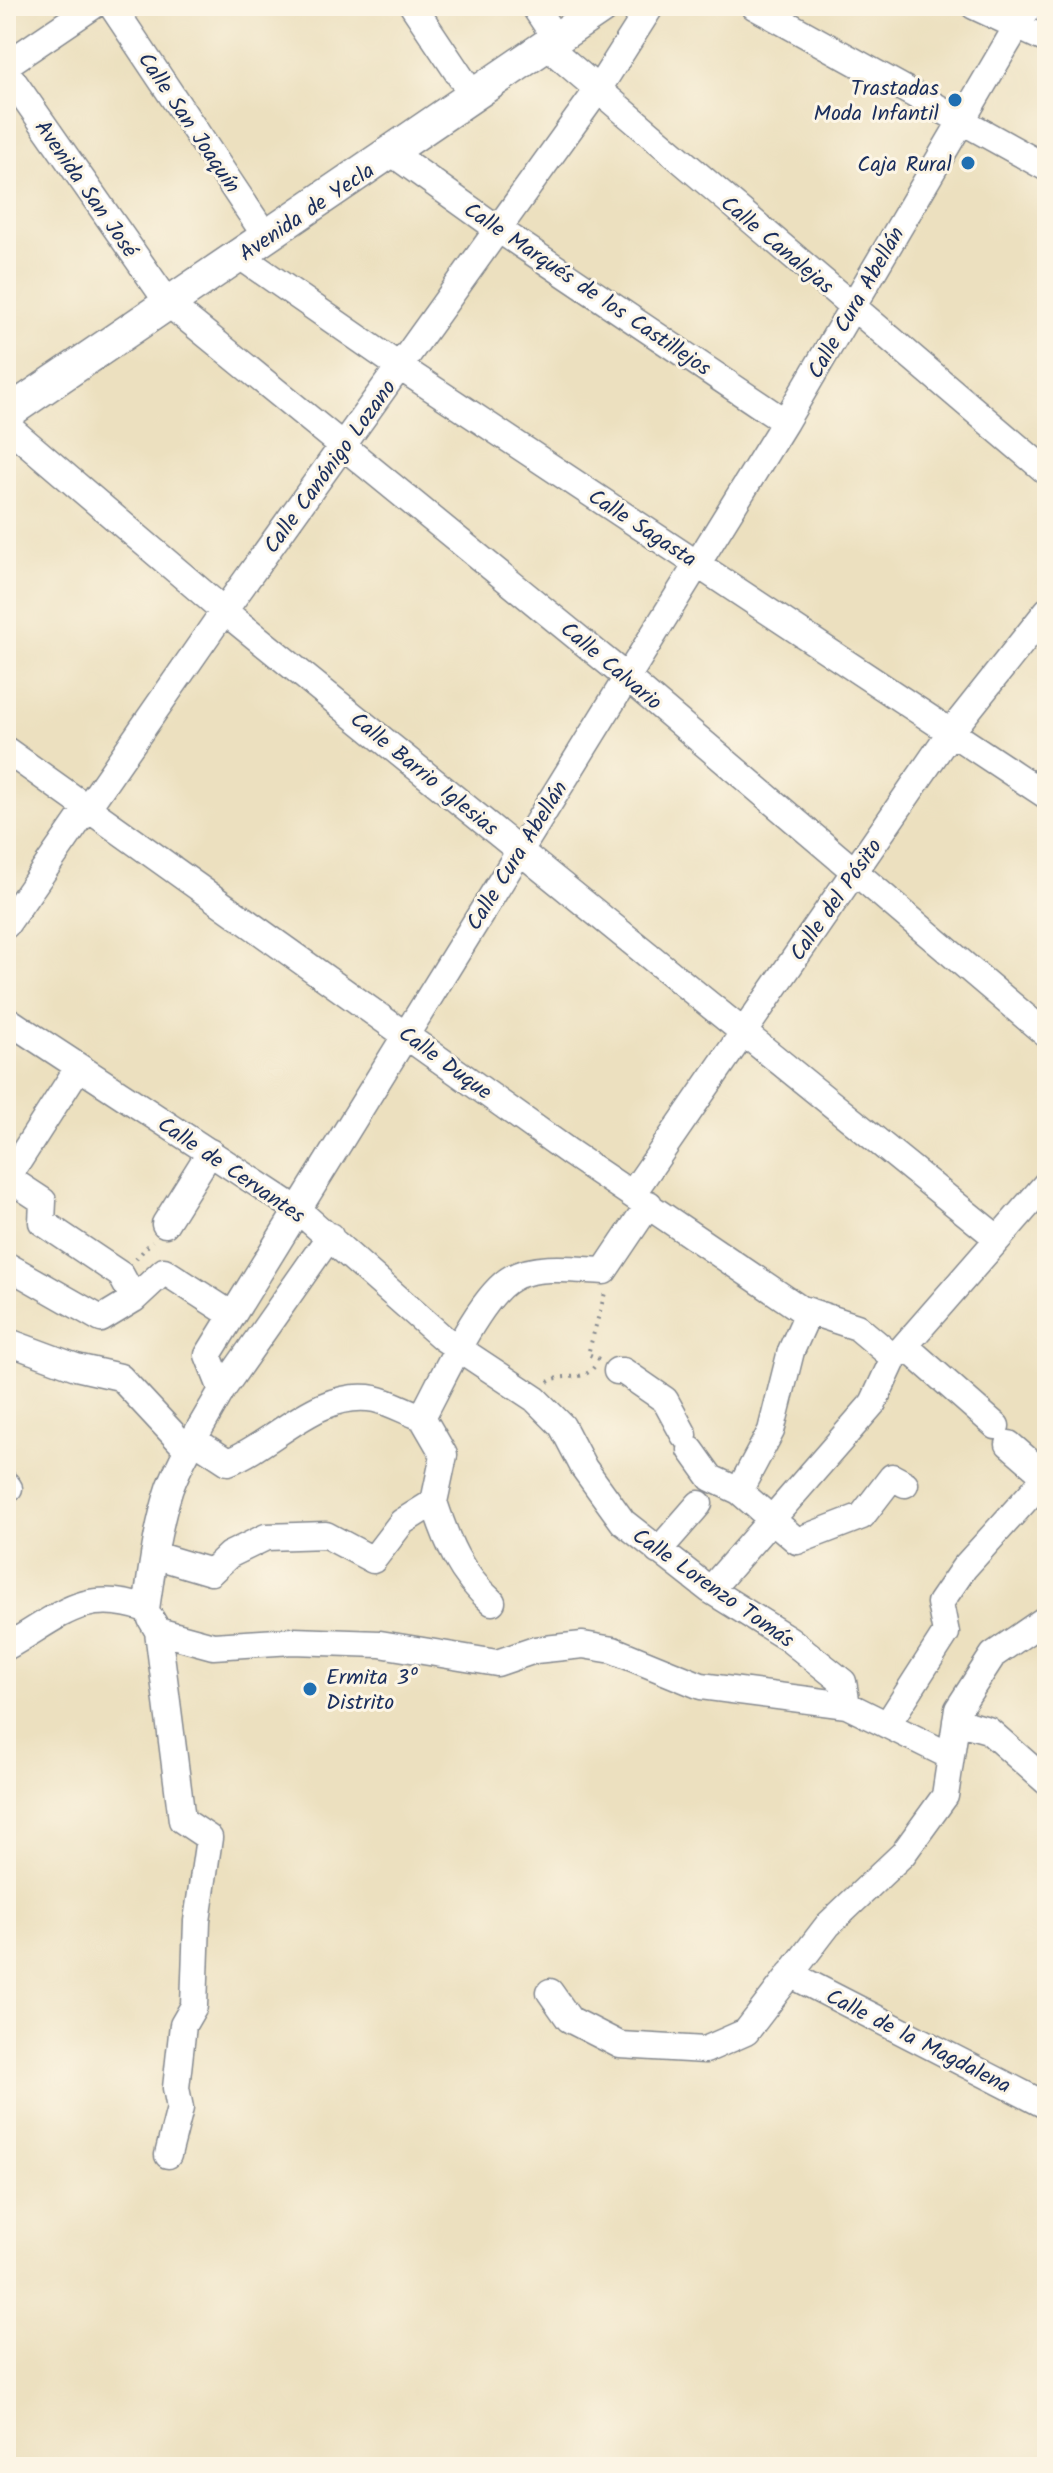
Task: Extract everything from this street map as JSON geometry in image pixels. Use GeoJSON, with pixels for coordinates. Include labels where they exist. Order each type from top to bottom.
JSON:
{"type":"FeatureCollection","features":[{"type":"Feature","properties":{"kind":"main road","name":"Avenida de Yecla"},"geometry":{"type":"LineString","coordinates":[[6,414],[267,238],[375,155],[474,97],[604,6]]}},
{"type":"Feature","properties":{"kind":"street"},"geometry":{"type":"LineString","coordinates":[[6,65],[93,6]]}},
{"type":"Feature","properties":{"kind":"street","name":"Calle San Joaquín"},"geometry":{"type":"LineString","coordinates":[[112,6],[267,238]]}},
{"type":"Feature","properties":{"kind":"street"},"geometry":{"type":"LineString","coordinates":[[413,6],[474,97]]}},
{"type":"Feature","properties":{"kind":"street","name":"Calle Canalejas"},"geometry":{"type":"LineString","coordinates":[[534,6],[552,42],[597,91],[1047,472]]}},
{"type":"Feature","properties":{"kind":"street","name":"Calle Canónigo Lozano"},"geometry":{"type":"LineString","coordinates":[[6,925],[224,611],[597,91],[651,6]]}},
{"type":"Feature","properties":{"kind":"street"},"geometry":{"type":"LineString","coordinates":[[754,6],[1047,168]]}},
{"type":"Feature","properties":{"kind":"street"},"geometry":{"type":"LineString","coordinates":[[974,6],[1023,16],[1047,40]]}},
{"type":"Feature","properties":{"kind":"street","name":"Calle Cura Abellán"},"geometry":{"type":"LineString","coordinates":[[222,1390],[208,1355],[785,422],[1023,16]]}},
{"type":"Feature","properties":{"kind":"street","name":"Avenida San José"},"geometry":{"type":"LineString","coordinates":[[6,71],[169,304]]}},
{"type":"Feature","properties":{"kind":"street","name":"Calle Marqués de los Castillejos"},"geometry":{"type":"LineString","coordinates":[[375,155],[498,229],[785,422]]}},
{"type":"Feature","properties":{"kind":"street","name":"Calle Sagasta"},"geometry":{"type":"LineString","coordinates":[[240,256],[400,367],[1047,796]]}},
{"type":"Feature","properties":{"kind":"street","name":"Calle Calvario"},"geometry":{"type":"LineString","coordinates":[[169,304],[626,677],[1047,1035]]}},
{"type":"Feature","properties":{"kind":"street","name":"Calle Barrio Iglesias"},"geometry":{"type":"LineString","coordinates":[[6,425],[224,611],[997,1238]]}},
{"type":"Feature","properties":{"kind":"street","name":"Calle del Pósito"},"geometry":{"type":"LineString","coordinates":[[604,1271],[640,1199],[744,1031],[950,733],[1047,611]]}},
{"type":"Feature","properties":{"kind":"street","name":"Calle Duque"},"geometry":{"type":"LineString","coordinates":[[6,750],[799,1308],[857,1327],[899,1352],[1003,1435],[1047,1476]]}},
{"type":"Feature","properties":{"kind":"street","name":"Calle de Cervantes"},"geometry":{"type":"LineString","coordinates":[[6,1019],[299,1211],[451,1344]]}},
{"type":"Feature","properties":{"kind":"street"},"geometry":{"type":"LineString","coordinates":[[78,1068],[14,1168],[11,1180],[43,1201],[42,1222],[121,1275],[134,1299]]}},
{"type":"Feature","properties":{"kind":"street"},"geometry":{"type":"LineString","coordinates":[[165,1224],[210,1152]]}},
{"type":"Feature","properties":{"kind":"street"},"geometry":{"type":"LineString","coordinates":[[710,1590],[873,1403],[899,1352],[1047,1183]]}},
{"type":"Feature","properties":{"kind":"street"},"geometry":{"type":"LineString","coordinates":[[168,2155],[180,2108],[176,2088],[183,2025],[194,2006],[197,1921],[209,1838],[182,1820],[152,1620],[154,1555],[170,1488],[191,1444],[222,1390],[330,1236]]}},
{"type":"Feature","properties":{"kind":"street"},"geometry":{"type":"LineString","coordinates":[[6,1265],[96,1329],[164,1271],[232,1315]]}},
{"type":"Feature","properties":{"kind":"street"},"geometry":{"type":"LineString","coordinates":[[422,1417],[451,1344],[512,1277],[548,1269],[604,1271]]}},
{"type":"Feature","properties":{"kind":"street"},"geometry":{"type":"LineString","coordinates":[[658,1551],[717,1492],[771,1431],[791,1351],[809,1311]]}},
{"type":"Feature","properties":{"kind":"street"},"geometry":{"type":"LineString","coordinates":[[6,1341],[76,1367],[120,1377],[191,1444],[228,1462],[255,1452],[301,1416],[344,1401],[374,1399],[422,1417],[444,1455],[434,1502],[448,1545],[471,1583],[492,1602]]}},
{"type":"Feature","properties":{"kind":"street","name":"Calle Lorenzo Tomás"},"geometry":{"type":"LineString","coordinates":[[451,1344],[535,1399],[562,1426],[584,1468],[623,1522],[710,1590],[789,1639],[843,1682],[847,1705]]}},
{"type":"Feature","properties":{"kind":"street"},"geometry":{"type":"LineString","coordinates":[[608,1365],[623,1371],[665,1400],[717,1492],[773,1518],[797,1541],[862,1516],[892,1477],[905,1484]]}},
{"type":"Feature","properties":{"kind":"street"},"geometry":{"type":"LineString","coordinates":[[887,1725],[946,1633],[940,1603],[964,1568],[1047,1476]]}},
{"type":"Feature","properties":{"kind":"street"},"geometry":{"type":"LineString","coordinates":[[154,1555],[211,1572],[229,1555],[266,1537],[326,1535],[373,1560],[402,1522],[434,1502]]}},
{"type":"Feature","properties":{"kind":"street"},"geometry":{"type":"LineString","coordinates":[[6,1647],[87,1601],[117,1599],[152,1620],[213,1646],[293,1641],[380,1644],[497,1663],[535,1650],[583,1645],[613,1650],[701,1686],[847,1705],[950,1756]]}},
{"type":"Feature","properties":{"kind":"street"},"geometry":{"type":"LineString","coordinates":[[550,1992],[569,2019],[620,2045],[705,2050],[746,2032],[828,1925],[903,1854],[945,1796],[958,1709],[993,1655],[1047,1618]]}},
{"type":"Feature","properties":{"kind":"street"},"geometry":{"type":"LineString","coordinates":[[956,1721],[988,1730],[1045,1777]]}},
{"type":"Feature","properties":{"kind":"street","name":"Calle de la Magdalena"},"geometry":{"type":"LineString","coordinates":[[790,1974],[1047,2106]]}},
{"type":"Feature","properties":{"kind":"path"},"geometry":{"type":"LineString","coordinates":[[121,1275],[165,1224]]}},
{"type":"Feature","properties":{"kind":"path"},"geometry":{"type":"LineString","coordinates":[[604,1271],[606,1288],[588,1354],[608,1365]]}},
{"type":"Feature","properties":{"kind":"path"},"geometry":{"type":"LineString","coordinates":[[535,1399],[546,1383],[555,1377],[576,1377],[608,1365]]}},
{"type":"Feature","properties":{"kind":"place","name":"Trastadas Moda Infantil"},"geometry":{"type":"Point","coordinates":[955,100]}},
{"type":"Feature","properties":{"kind":"place","name":"Caja Rural"},"geometry":{"type":"Point","coordinates":[968,163]}},
{"type":"Feature","properties":{"kind":"place","name":"Ermita 3º Distrito"},"geometry":{"type":"Point","coordinates":[310,1689]}}]}
